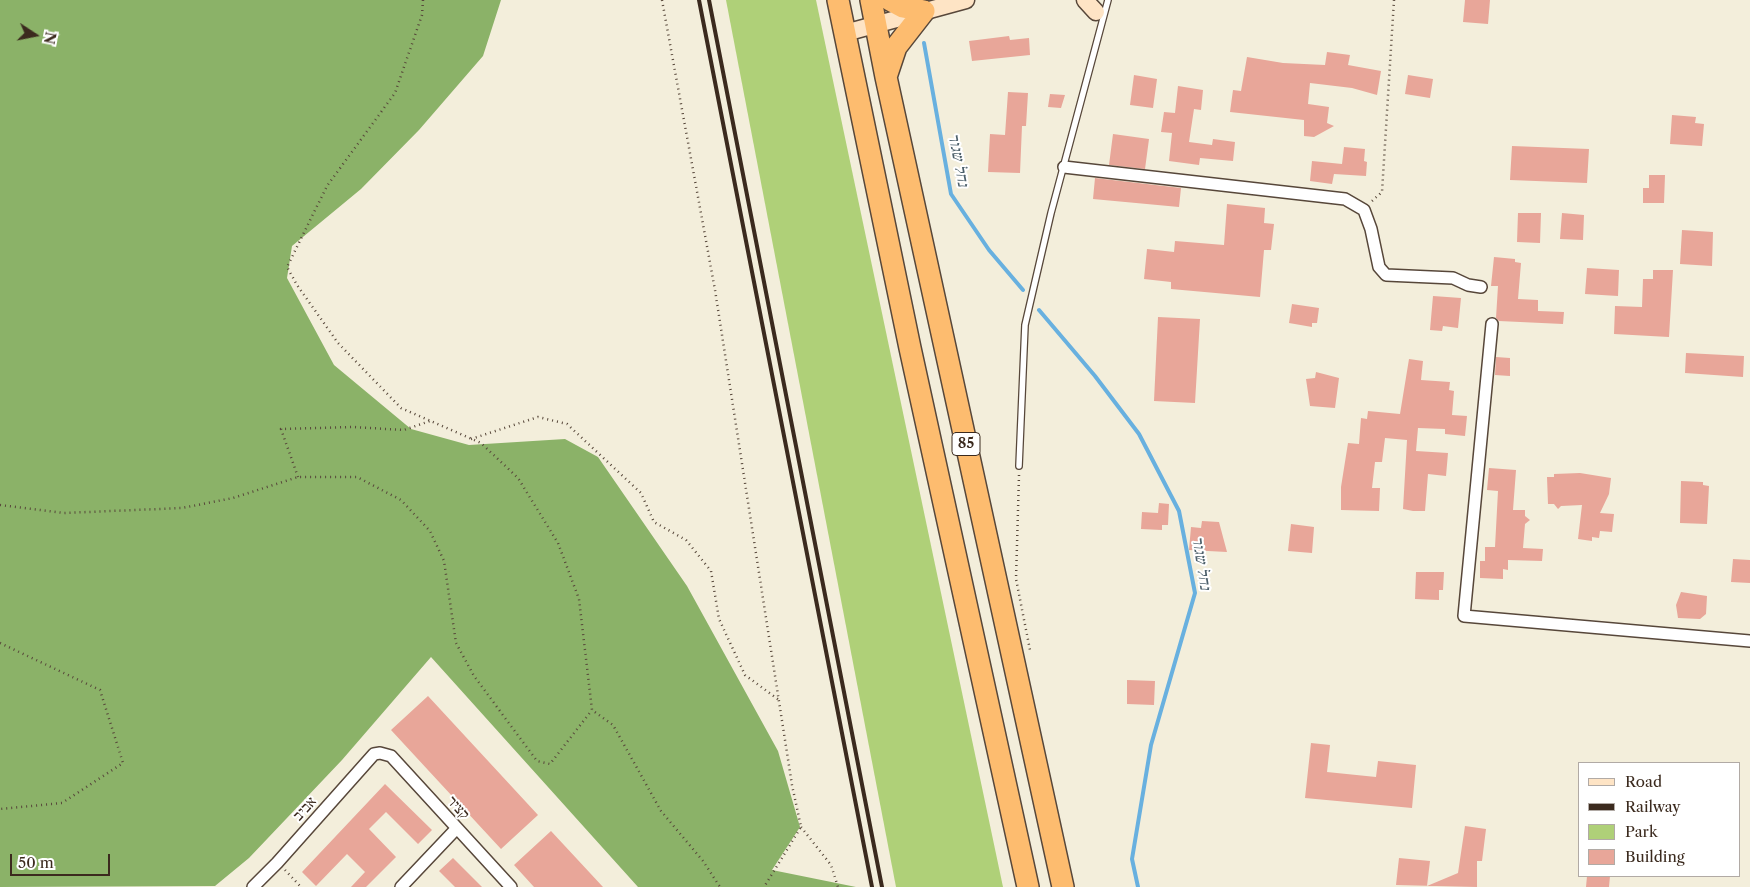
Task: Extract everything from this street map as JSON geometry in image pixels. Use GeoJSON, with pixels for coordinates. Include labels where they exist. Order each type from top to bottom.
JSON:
{"type":"FeatureCollection","features":[{"type":"Feature","properties":{"kind":"highway","name":"85"},"geometry":{"type":"LineString","coordinates":[[838,0],[910,348],[1028,887]]}},
{"type":"Feature","properties":{"kind":"highway","name":"85"},"geometry":{"type":"LineString","coordinates":[[871,0],[886,77],[1063,887]]}},
{"type":"Feature","properties":{"kind":"highway"},"geometry":{"type":"LineString","coordinates":[[886,77],[896,47],[924,10],[903,7],[890,0]]}},
{"type":"Feature","properties":{"kind":"street"},"geometry":{"type":"LineString","coordinates":[[845,33],[960,1]]}},
{"type":"Feature","properties":{"kind":"street"},"geometry":{"type":"LineString","coordinates":[[1064,166],[1345,199],[1364,210],[1371,229],[1379,267],[1386,275],[1453,278],[1468,285],[1482,287]]}},
{"type":"Feature","properties":{"kind":"street"},"geometry":{"type":"LineString","coordinates":[[1492,324],[1464,616],[1750,641]]}},
{"type":"Feature","properties":{"kind":"street","name":"קציר"},"geometry":{"type":"LineString","coordinates":[[380,753],[391,756],[511,887]]}},
{"type":"Feature","properties":{"kind":"street","name":"אביב"},"geometry":{"type":"LineString","coordinates":[[253,887],[278,863],[374,754],[380,753]]}},
{"type":"Feature","properties":{"kind":"street"},"geometry":{"type":"LineString","coordinates":[[401,887],[456,829]]}},
{"type":"Feature","properties":{"kind":"lane"},"geometry":{"type":"LineString","coordinates":[[1019,466],[1025,325],[1064,166],[1100,32],[1096,3]]}},
{"type":"Feature","properties":{"kind":"lane"},"geometry":{"type":"LineString","coordinates":[[1096,3],[1100,32]]}},
{"type":"Feature","properties":{"kind":"path"},"geometry":{"type":"LineString","coordinates":[[0,504],[64,513],[182,508],[233,498],[298,477],[357,477],[402,500],[430,531],[444,561],[456,644],[474,676],[537,761],[550,764],[592,710],[579,599],[558,543],[518,478],[481,443],[401,408],[338,343],[297,285],[287,267],[327,186],[395,93],[422,15],[423,0]]}},
{"type":"Feature","properties":{"kind":"path"},"geometry":{"type":"LineString","coordinates":[[662,0],[714,290],[778,700],[801,827],[831,865],[838,887]]}},
{"type":"Feature","properties":{"kind":"path"},"geometry":{"type":"LineString","coordinates":[[1364,210],[1382,192],[1394,0]]}},
{"type":"Feature","properties":{"kind":"path"},"geometry":{"type":"LineString","coordinates":[[471,439],[538,417],[567,424],[641,493],[654,522],[686,540],[711,572],[719,619],[745,675],[778,700]]}},
{"type":"Feature","properties":{"kind":"path"},"geometry":{"type":"LineString","coordinates":[[298,477],[282,429],[353,427],[404,430],[431,421]]}},
{"type":"Feature","properties":{"kind":"path"},"geometry":{"type":"LineString","coordinates":[[1019,466],[1016,579],[1031,655]]}},
{"type":"Feature","properties":{"kind":"path"},"geometry":{"type":"LineString","coordinates":[[0,643],[100,690],[124,763],[62,803],[0,809]]}},
{"type":"Feature","properties":{"kind":"path"},"geometry":{"type":"LineString","coordinates":[[592,710],[613,725],[661,810],[703,861],[720,887]]}},
{"type":"Feature","properties":{"kind":"path"},"geometry":{"type":"LineString","coordinates":[[764,887],[801,827]]}},
{"type":"Feature","properties":{"kind":"path"},"geometry":{"type":"LineString","coordinates":[[284,870],[301,887]]}},
{"type":"Feature","properties":{"kind":"green space"},"geometry":{"type":"Polygon","coordinates":[[[0,0],[501,0],[483,56],[419,130],[361,189],[292,246],[287,278],[334,365],[411,429],[469,445],[565,439],[598,457],[687,586],[778,751],[800,827],[772,870],[856,887],[638,887],[431,657],[342,760],[249,858],[215,886],[0,887],[0,0]]]}},
{"type":"Feature","properties":{"kind":"green space"},"geometry":{"type":"Polygon","coordinates":[[[726,0],[816,0],[1003,887],[896,887],[726,0]]]}},
{"type":"Feature","properties":{"kind":"building"},"geometry":{"type":"Polygon","coordinates":[[[1465,0],[1490,0],[1488,24],[1463,22],[1465,0]]]}},
{"type":"Feature","properties":{"kind":"building"},"geometry":{"type":"Polygon","coordinates":[[[1009,36],[1010,40],[1029,38],[1030,55],[972,61],[969,41],[1009,36]]]}},
{"type":"Feature","properties":{"kind":"building"},"geometry":{"type":"Polygon","coordinates":[[[1327,52],[1350,55],[1348,65],[1381,71],[1377,95],[1352,88],[1310,83],[1308,104],[1329,107],[1327,123],[1334,126],[1314,137],[1304,136],[1304,120],[1230,112],[1233,90],[1241,91],[1247,57],[1283,63],[1325,65],[1327,52]]]}},
{"type":"Feature","properties":{"kind":"building"},"geometry":{"type":"Polygon","coordinates":[[[1134,75],[1157,79],[1153,108],[1130,105],[1134,75]]]}},
{"type":"Feature","properties":{"kind":"building"},"geometry":{"type":"Polygon","coordinates":[[[1408,75],[1433,79],[1430,98],[1405,94],[1408,75]]]}},
{"type":"Feature","properties":{"kind":"building"},"geometry":{"type":"Polygon","coordinates":[[[1178,86],[1203,90],[1201,110],[1194,109],[1189,142],[1212,145],[1213,139],[1235,142],[1233,161],[1200,158],[1199,165],[1169,161],[1172,133],[1161,132],[1164,112],[1175,113],[1178,86]]]}},
{"type":"Feature","properties":{"kind":"building"},"geometry":{"type":"Polygon","coordinates":[[[1008,92],[1028,93],[1026,126],[1022,126],[1020,173],[988,172],[990,134],[1005,135],[1008,92]]]}},
{"type":"Feature","properties":{"kind":"building"},"geometry":{"type":"Polygon","coordinates":[[[1050,94],[1065,95],[1061,108],[1048,107],[1050,94]]]}},
{"type":"Feature","properties":{"kind":"building"},"geometry":{"type":"Polygon","coordinates":[[[1672,115],[1696,117],[1695,123],[1704,124],[1702,146],[1670,144],[1672,115]]]}},
{"type":"Feature","properties":{"kind":"building"},"geometry":{"type":"Polygon","coordinates":[[[1113,134],[1149,139],[1145,169],[1109,165],[1113,134]]]}},
{"type":"Feature","properties":{"kind":"building"},"geometry":{"type":"Polygon","coordinates":[[[1512,146],[1589,149],[1587,183],[1510,180],[1512,146]]]}},
{"type":"Feature","properties":{"kind":"building"},"geometry":{"type":"Polygon","coordinates":[[[1344,147],[1365,149],[1364,161],[1367,162],[1366,176],[1334,174],[1332,184],[1310,181],[1312,161],[1342,164],[1344,147]]]}},
{"type":"Feature","properties":{"kind":"building"},"geometry":{"type":"Polygon","coordinates":[[[1649,175],[1665,175],[1664,203],[1643,203],[1643,188],[1649,188],[1649,175]]]}},
{"type":"Feature","properties":{"kind":"building"},"geometry":{"type":"Polygon","coordinates":[[[1095,178],[1181,188],[1179,207],[1093,199],[1095,178]]]}},
{"type":"Feature","properties":{"kind":"building"},"geometry":{"type":"Polygon","coordinates":[[[1227,204],[1265,208],[1264,223],[1274,224],[1271,250],[1264,250],[1260,297],[1171,289],[1171,282],[1144,279],[1147,249],[1174,252],[1175,241],[1224,245],[1227,204]]]}},
{"type":"Feature","properties":{"kind":"building"},"geometry":{"type":"Polygon","coordinates":[[[1518,213],[1541,213],[1540,243],[1517,242],[1518,213]]]}},
{"type":"Feature","properties":{"kind":"building"},"geometry":{"type":"Polygon","coordinates":[[[1562,213],[1584,215],[1583,240],[1560,239],[1562,213]]]}},
{"type":"Feature","properties":{"kind":"building"},"geometry":{"type":"Polygon","coordinates":[[[1682,230],[1713,232],[1712,266],[1680,264],[1682,230]]]}},
{"type":"Feature","properties":{"kind":"building"},"geometry":{"type":"Polygon","coordinates":[[[1494,257],[1515,259],[1515,262],[1521,263],[1518,299],[1538,300],[1538,311],[1564,312],[1563,324],[1499,321],[1496,318],[1498,286],[1491,286],[1494,257]]]}},
{"type":"Feature","properties":{"kind":"building"},"geometry":{"type":"Polygon","coordinates":[[[1587,268],[1619,270],[1618,296],[1585,294],[1587,268]]]}},
{"type":"Feature","properties":{"kind":"building"},"geometry":{"type":"Polygon","coordinates":[[[1653,270],[1673,270],[1669,337],[1614,334],[1615,306],[1642,307],[1643,279],[1653,279],[1653,270]]]}},
{"type":"Feature","properties":{"kind":"building"},"geometry":{"type":"Polygon","coordinates":[[[1433,296],[1461,298],[1458,328],[1443,326],[1442,331],[1430,330],[1433,296]]]}},
{"type":"Feature","properties":{"kind":"building"},"geometry":{"type":"Polygon","coordinates":[[[1292,304],[1319,308],[1317,323],[1312,323],[1312,327],[1289,323],[1292,304]]]}},
{"type":"Feature","properties":{"kind":"building"},"geometry":{"type":"Polygon","coordinates":[[[1158,317],[1200,319],[1195,403],[1154,401],[1158,317]]]}},
{"type":"Feature","properties":{"kind":"building"},"geometry":{"type":"Polygon","coordinates":[[[1686,353],[1744,356],[1743,377],[1685,373],[1686,353]]]}},
{"type":"Feature","properties":{"kind":"building"},"geometry":{"type":"Polygon","coordinates":[[[1496,357],[1510,358],[1510,376],[1495,375],[1496,357]]]}},
{"type":"Feature","properties":{"kind":"building"},"geometry":{"type":"Polygon","coordinates":[[[1409,359],[1423,361],[1421,380],[1450,382],[1449,390],[1454,391],[1452,415],[1467,416],[1465,436],[1445,434],[1445,429],[1418,428],[1416,451],[1448,453],[1446,476],[1428,474],[1425,511],[1403,509],[1407,440],[1385,438],[1382,462],[1375,462],[1372,488],[1380,488],[1379,511],[1341,510],[1341,487],[1348,443],[1359,444],[1361,418],[1367,419],[1368,411],[1400,414],[1409,359]]]}},
{"type":"Feature","properties":{"kind":"building"},"geometry":{"type":"Polygon","coordinates":[[[1316,372],[1339,378],[1335,408],[1310,406],[1306,379],[1315,378],[1316,372]]]}},
{"type":"Feature","properties":{"kind":"building"},"geometry":{"type":"Polygon","coordinates":[[[1489,468],[1516,470],[1513,510],[1525,510],[1525,516],[1530,520],[1525,524],[1523,548],[1543,549],[1542,561],[1508,560],[1508,570],[1503,569],[1503,579],[1480,578],[1480,561],[1485,561],[1485,547],[1495,547],[1498,491],[1487,490],[1489,468]]]}},
{"type":"Feature","properties":{"kind":"building"},"geometry":{"type":"Polygon","coordinates":[[[1580,473],[1611,478],[1609,494],[1600,513],[1614,514],[1612,532],[1600,531],[1599,538],[1592,537],[1592,541],[1578,539],[1582,505],[1561,506],[1558,509],[1554,504],[1548,504],[1547,477],[1554,477],[1554,474],[1580,473]]]}},
{"type":"Feature","properties":{"kind":"building"},"geometry":{"type":"Polygon","coordinates":[[[1681,481],[1703,482],[1703,485],[1709,486],[1707,524],[1680,523],[1681,481]]]}},
{"type":"Feature","properties":{"kind":"building"},"geometry":{"type":"Polygon","coordinates":[[[1159,503],[1169,504],[1168,525],[1162,525],[1162,530],[1141,529],[1142,512],[1158,513],[1159,503]]]}},
{"type":"Feature","properties":{"kind":"building"},"geometry":{"type":"Polygon","coordinates":[[[1202,521],[1219,522],[1227,552],[1189,550],[1191,527],[1201,528],[1202,521]]]}},
{"type":"Feature","properties":{"kind":"building"},"geometry":{"type":"Polygon","coordinates":[[[1291,524],[1314,527],[1312,553],[1288,551],[1291,524]]]}},
{"type":"Feature","properties":{"kind":"building"},"geometry":{"type":"Polygon","coordinates":[[[1733,559],[1750,560],[1750,583],[1731,582],[1733,559]]]}},
{"type":"Feature","properties":{"kind":"building"},"geometry":{"type":"Polygon","coordinates":[[[1416,572],[1444,572],[1443,590],[1439,590],[1439,600],[1415,599],[1416,572]]]}},
{"type":"Feature","properties":{"kind":"building"},"geometry":{"type":"Polygon","coordinates":[[[1681,592],[1707,596],[1706,614],[1700,619],[1678,618],[1676,605],[1681,592]]]}},
{"type":"Feature","properties":{"kind":"building"},"geometry":{"type":"Polygon","coordinates":[[[1127,680],[1155,681],[1154,705],[1127,704],[1127,680]]]}},
{"type":"Feature","properties":{"kind":"building"},"geometry":{"type":"Polygon","coordinates":[[[428,696],[538,815],[501,849],[391,730],[428,696]]]}},
{"type":"Feature","properties":{"kind":"building"},"geometry":{"type":"Polygon","coordinates":[[[1311,743],[1330,745],[1327,772],[1376,777],[1378,761],[1416,765],[1412,808],[1305,798],[1311,743]]]}},
{"type":"Feature","properties":{"kind":"building"},"geometry":{"type":"Polygon","coordinates":[[[385,784],[432,830],[418,844],[386,812],[369,829],[396,857],[366,887],[351,887],[365,872],[347,854],[316,886],[302,872],[385,784]]]}},
{"type":"Feature","properties":{"kind":"building"},"geometry":{"type":"Polygon","coordinates":[[[1465,826],[1486,829],[1482,861],[1477,861],[1477,887],[1428,886],[1458,873],[1465,826]]]}},
{"type":"Feature","properties":{"kind":"building"},"geometry":{"type":"Polygon","coordinates":[[[551,831],[603,887],[534,887],[514,865],[551,831]]]}},
{"type":"Feature","properties":{"kind":"building"},"geometry":{"type":"Polygon","coordinates":[[[453,858],[482,887],[455,887],[439,871],[453,858]]]}},
{"type":"Feature","properties":{"kind":"building"},"geometry":{"type":"Polygon","coordinates":[[[1399,858],[1430,861],[1427,886],[1396,885],[1399,858]]]}},
{"type":"Feature","properties":{"kind":"building"},"geometry":{"type":"Polygon","coordinates":[[[1587,877],[1610,877],[1609,887],[1586,887],[1587,877]]]}},
{"type":"Feature","properties":{"kind":"waterway","name":"נחל שגור"},"geometry":{"type":"LineString","coordinates":[[924,43],[951,194],[989,250],[1023,290]]}},
{"type":"Feature","properties":{"kind":"waterway","name":"נחל שגור"},"geometry":{"type":"LineString","coordinates":[[1039,310],[1095,376],[1139,434],[1179,511],[1195,593],[1151,745],[1132,859],[1138,887]]}},
{"type":"Feature","properties":{"kind":"railway"},"geometry":{"type":"LineString","coordinates":[[699,0],[872,887]]}},
{"type":"Feature","properties":{"kind":"railway"},"geometry":{"type":"LineString","coordinates":[[709,0],[882,887]]}}]}
